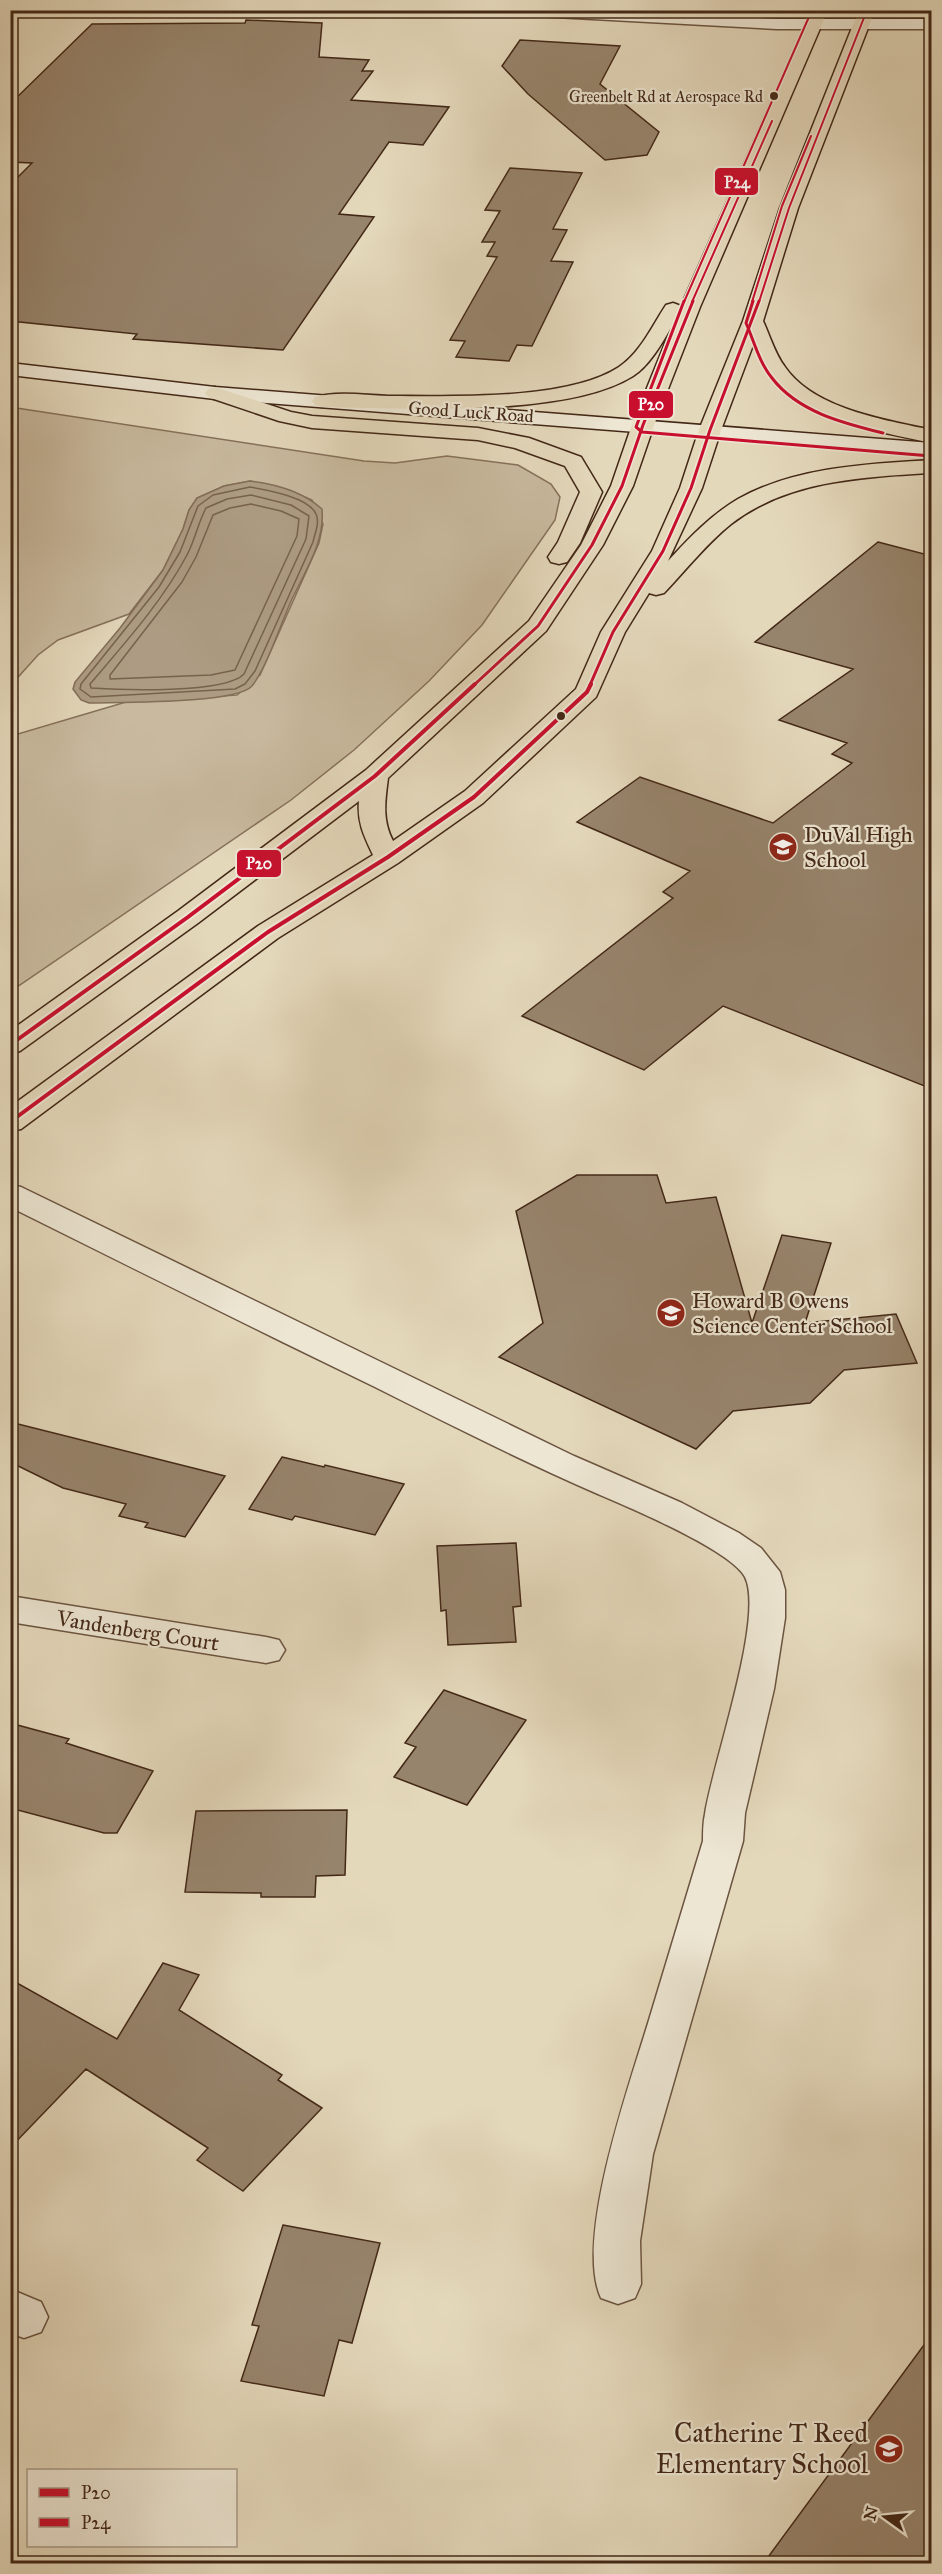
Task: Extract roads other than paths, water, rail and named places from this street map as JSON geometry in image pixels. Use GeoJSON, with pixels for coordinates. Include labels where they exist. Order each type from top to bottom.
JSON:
{"type":"FeatureCollection","features":[{"type":"Feature","properties":{"kind":"main road"},"geometry":{"type":"LineString","coordinates":[[10,1045],[188,917],[375,776],[538,626],[592,545],[622,486],[643,425],[718,243],[816,18]]}},
{"type":"Feature","properties":{"kind":"main road"},"geometry":{"type":"LineString","coordinates":[[10,1122],[267,932],[388,856],[474,797],[587,692],[613,633],[663,551],[691,488],[710,430],[753,321],[789,208],[830,110],[864,18]]}},
{"type":"Feature","properties":{"kind":"main road"},"geometry":{"type":"LineString","coordinates":[[322,401],[497,400],[558,393],[605,383],[626,371],[652,343],[718,243]]}},
{"type":"Feature","properties":{"kind":"main road"},"geometry":{"type":"LineString","coordinates":[[753,321],[778,374],[806,396],[859,419],[932,437]]}},
{"type":"Feature","properties":{"kind":"main road"},"geometry":{"type":"LineString","coordinates":[[215,393],[286,417],[478,434],[521,442],[573,462],[591,492],[569,543],[549,572]]}},
{"type":"Feature","properties":{"kind":"main road"},"geometry":{"type":"LineString","coordinates":[[613,633],[724,518],[744,505],[788,487],[830,476],[932,466]]}},
{"type":"Feature","properties":{"kind":"main road"},"geometry":{"type":"LineString","coordinates":[[468,692],[486,658],[517,617]]}},
{"type":"Feature","properties":{"kind":"main road"},"geometry":{"type":"LineString","coordinates":[[375,776],[371,812],[374,830],[388,856]]}},
{"type":"Feature","properties":{"kind":"street"},"geometry":{"type":"LineString","coordinates":[[518,10],[864,18],[932,24]]}},
{"type":"Feature","properties":{"kind":"street","name":"Good Luck Road"},"geometry":{"type":"LineString","coordinates":[[10,369],[215,393],[932,449]]}},
{"type":"Feature","properties":{"kind":"street"},"geometry":{"type":"LineString","coordinates":[[10,1194],[287,1332],[682,1519],[729,1543],[747,1556],[763,1573],[768,1593],[764,1642],[725,1813],[723,1841],[631,2154],[617,2241],[618,2284]]}},
{"type":"Feature","properties":{"kind":"street","name":"Vandenberg Court"},"geometry":{"type":"LineString","coordinates":[[10,1609],[266,1650]]}},
{"type":"Feature","properties":{"kind":"water"},"geometry":{"type":"Polygon","coordinates":[[[250,481],[297,493],[322,509],[318,544],[258,678],[252,686],[242,692],[201,699],[89,703],[81,700],[73,689],[75,682],[120,628],[163,570],[183,529],[189,510],[197,498],[224,486],[250,481]]]}},
{"type":"Feature","properties":{"kind":"place","name":"Greenbelt Rd at Aerospace Rd"},"geometry":{"type":"Point","coordinates":[774,96]}},
{"type":"Feature","properties":{"kind":"place","name":"DuVal High School"},"geometry":{"type":"Point","coordinates":[783,847]}},
{"type":"Feature","properties":{"kind":"place","name":"Howard B Owens Science Center School"},"geometry":{"type":"Point","coordinates":[671,1313]}},
{"type":"Feature","properties":{"kind":"place","name":"Catherine T Reed Elementary School"},"geometry":{"type":"Point","coordinates":[889,2449]}}]}
